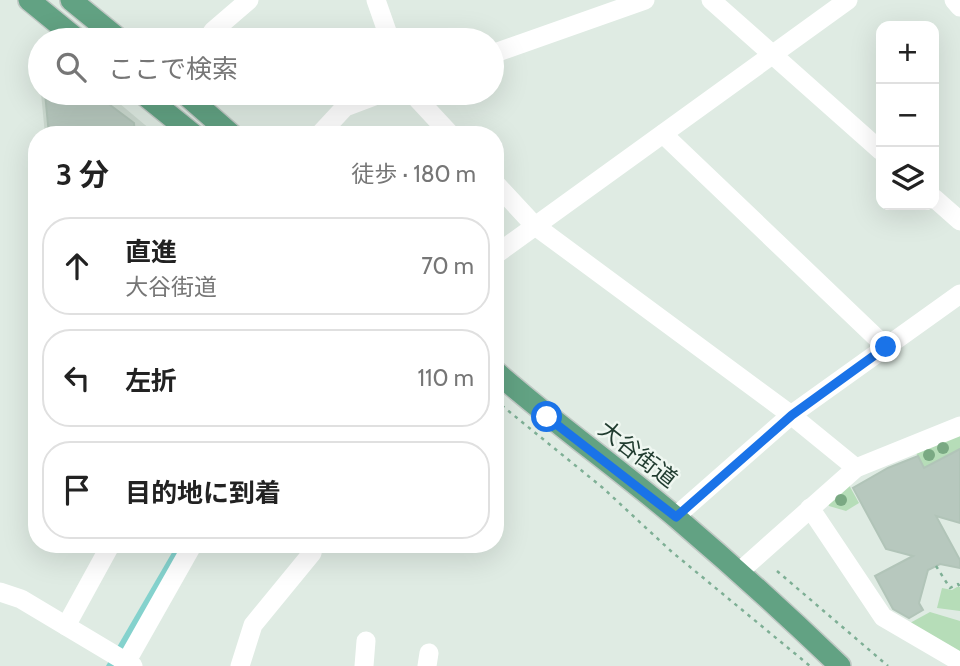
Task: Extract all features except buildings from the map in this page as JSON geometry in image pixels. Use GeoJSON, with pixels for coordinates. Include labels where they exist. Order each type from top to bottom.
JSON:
{"type":"FeatureCollection","features":[{"type":"Feature","properties":{"kind":"main road"},"geometry":{"type":"LineString","coordinates":[[29,0],[63,28]]}},
{"type":"Feature","properties":{"kind":"main road"},"geometry":{"type":"LineString","coordinates":[[71,0],[105,28]]}},
{"type":"Feature","properties":{"kind":"main road"},"geometry":{"type":"LineString","coordinates":[[157,105],[183,126]]}},
{"type":"Feature","properties":{"kind":"main road"},"geometry":{"type":"LineString","coordinates":[[198,105],[222,126]]}},
{"type":"Feature","properties":{"kind":"main road","name":"大谷街道"},"geometry":{"type":"LineString","coordinates":[[504,379],[547,417],[676,517],[840,666]]}},
{"type":"Feature","properties":{"kind":"street"},"geometry":{"type":"LineString","coordinates":[[218,28],[249,0]]}},
{"type":"Feature","properties":{"kind":"street"},"geometry":{"type":"LineString","coordinates":[[376,0],[386,28]]}},
{"type":"Feature","properties":{"kind":"street"},"geometry":{"type":"LineString","coordinates":[[504,50],[645,0]]}},
{"type":"Feature","properties":{"kind":"street"},"geometry":{"type":"LineString","coordinates":[[711,0],[877,147]]}},
{"type":"Feature","properties":{"kind":"street"},"geometry":{"type":"LineString","coordinates":[[504,248],[848,0]]}},
{"type":"Feature","properties":{"kind":"street"},"geometry":{"type":"LineString","coordinates":[[954,0],[960,7]]}},
{"type":"Feature","properties":{"kind":"street"},"geometry":{"type":"LineString","coordinates":[[327,126],[350,105]]}},
{"type":"Feature","properties":{"kind":"street"},"geometry":{"type":"LineString","coordinates":[[423,105],[443,126]]}},
{"type":"Feature","properties":{"kind":"street"},"geometry":{"type":"LineString","coordinates":[[663,134],[886,347]]}},
{"type":"Feature","properties":{"kind":"street"},"geometry":{"type":"LineString","coordinates":[[504,193],[534,225],[792,415],[856,468]]}},
{"type":"Feature","properties":{"kind":"street"},"geometry":{"type":"LineString","coordinates":[[939,202],[960,221]]}},
{"type":"Feature","properties":{"kind":"street"},"geometry":{"type":"LineString","coordinates":[[676,517],[792,415],[960,294]]}},
{"type":"Feature","properties":{"kind":"street"},"geometry":{"type":"LineString","coordinates":[[739,572],[856,468],[960,426]]}},
{"type":"Feature","properties":{"kind":"street"},"geometry":{"type":"LineString","coordinates":[[810,508],[883,617],[960,662]]}},
{"type":"Feature","properties":{"kind":"street"},"geometry":{"type":"LineString","coordinates":[[66,626],[106,553]]}},
{"type":"Feature","properties":{"kind":"street"},"geometry":{"type":"LineString","coordinates":[[1,594],[21,599],[128,665],[188,553]]}},
{"type":"Feature","properties":{"kind":"street"},"geometry":{"type":"LineString","coordinates":[[240,666],[253,625],[312,553]]}},
{"type":"Feature","properties":{"kind":"street"},"geometry":{"type":"LineString","coordinates":[[364,666],[366,641]]}},
{"type":"Feature","properties":{"kind":"path"},"geometry":{"type":"LineString","coordinates":[[504,407],[603,488],[671,552],[810,666]]}},
{"type":"Feature","properties":{"kind":"path"},"geometry":{"type":"LineString","coordinates":[[936,566],[950,588],[958,584],[960,587]]}},
{"type":"Feature","properties":{"kind":"path"},"geometry":{"type":"LineString","coordinates":[[777,571],[888,666]]}},
{"type":"Feature","properties":{"kind":"shaded area"},"geometry":{"type":"Polygon","coordinates":[[[42,105],[121,105],[146,126],[44,126],[42,105]]]}},
{"type":"Feature","properties":{"kind":"green space"},"geometry":{"type":"Polygon","coordinates":[[[960,435],[960,449],[924,468],[916,453],[960,435]]]}},
{"type":"Feature","properties":{"kind":"green space"},"geometry":{"type":"Polygon","coordinates":[[[849,485],[859,503],[846,511],[829,506],[827,502],[849,485]]]}},
{"type":"Feature","properties":{"kind":"green space"},"geometry":{"type":"Polygon","coordinates":[[[960,587],[960,611],[937,608],[942,588],[952,590],[960,587]]]}},
{"type":"Feature","properties":{"kind":"green space"},"geometry":{"type":"Polygon","coordinates":[[[930,612],[960,621],[960,657],[910,623],[930,612]]]}},
{"type":"Feature","properties":{"kind":"water"},"geometry":{"type":"Polygon","coordinates":[[[172,553],[179,553],[114,666],[106,666],[172,553]]]}},
{"type":"Feature","properties":{"kind":"route"},"geometry":{"type":"LineString","coordinates":[[547,417],[676,517],[792,415],[886,347]]}}]}
